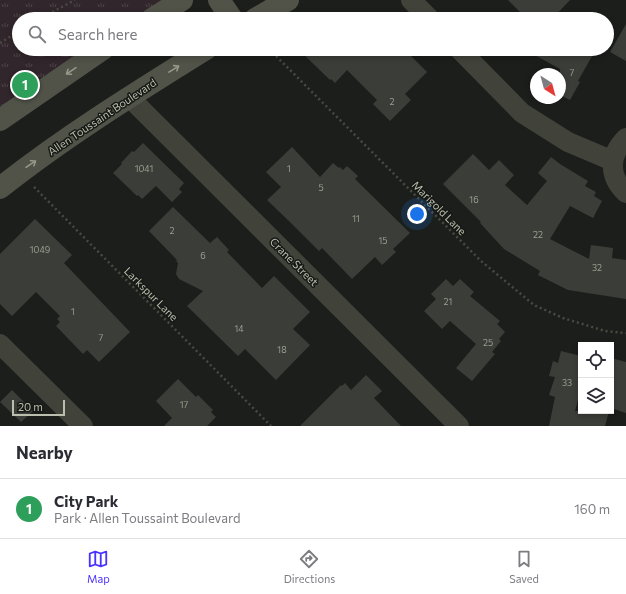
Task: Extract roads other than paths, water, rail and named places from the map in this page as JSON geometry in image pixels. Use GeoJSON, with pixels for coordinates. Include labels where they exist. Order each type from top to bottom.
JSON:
{"type":"FeatureCollection","features":[{"type":"Feature","properties":{"kind":"main road"},"geometry":{"type":"LineString","coordinates":[[163,12],[182,0]]}},
{"type":"Feature","properties":{"kind":"main road"},"geometry":{"type":"LineString","coordinates":[[219,0],[227,12]]}},
{"type":"Feature","properties":{"kind":"main road"},"geometry":{"type":"LineString","coordinates":[[267,12],[288,0]]}},
{"type":"Feature","properties":{"kind":"main road"},"geometry":{"type":"LineString","coordinates":[[0,120],[93,56]]}},
{"type":"Feature","properties":{"kind":"main road","name":"Allen Toussaint Boulevard"},"geometry":{"type":"LineString","coordinates":[[0,188],[19,173],[129,97],[195,56]]}},
{"type":"Feature","properties":{"kind":"street"},"geometry":{"type":"LineString","coordinates":[[411,0],[423,12]]}},
{"type":"Feature","properties":{"kind":"street"},"geometry":{"type":"LineString","coordinates":[[466,56],[522,113],[568,142],[613,161]]}},
{"type":"Feature","properties":{"kind":"street","name":"Crane Street"},"geometry":{"type":"LineString","coordinates":[[129,97],[459,426]]}},
{"type":"Feature","properties":{"kind":"street"},"geometry":{"type":"LineString","coordinates":[[626,138],[619,145],[614,155],[612,166],[614,177],[626,193]]}},
{"type":"Feature","properties":{"kind":"street"},"geometry":{"type":"LineString","coordinates":[[0,344],[83,426]]}},
{"type":"Feature","properties":{"kind":"place","name":"City Park"},"geometry":{"type":"Point","coordinates":[25,85]}}]}
